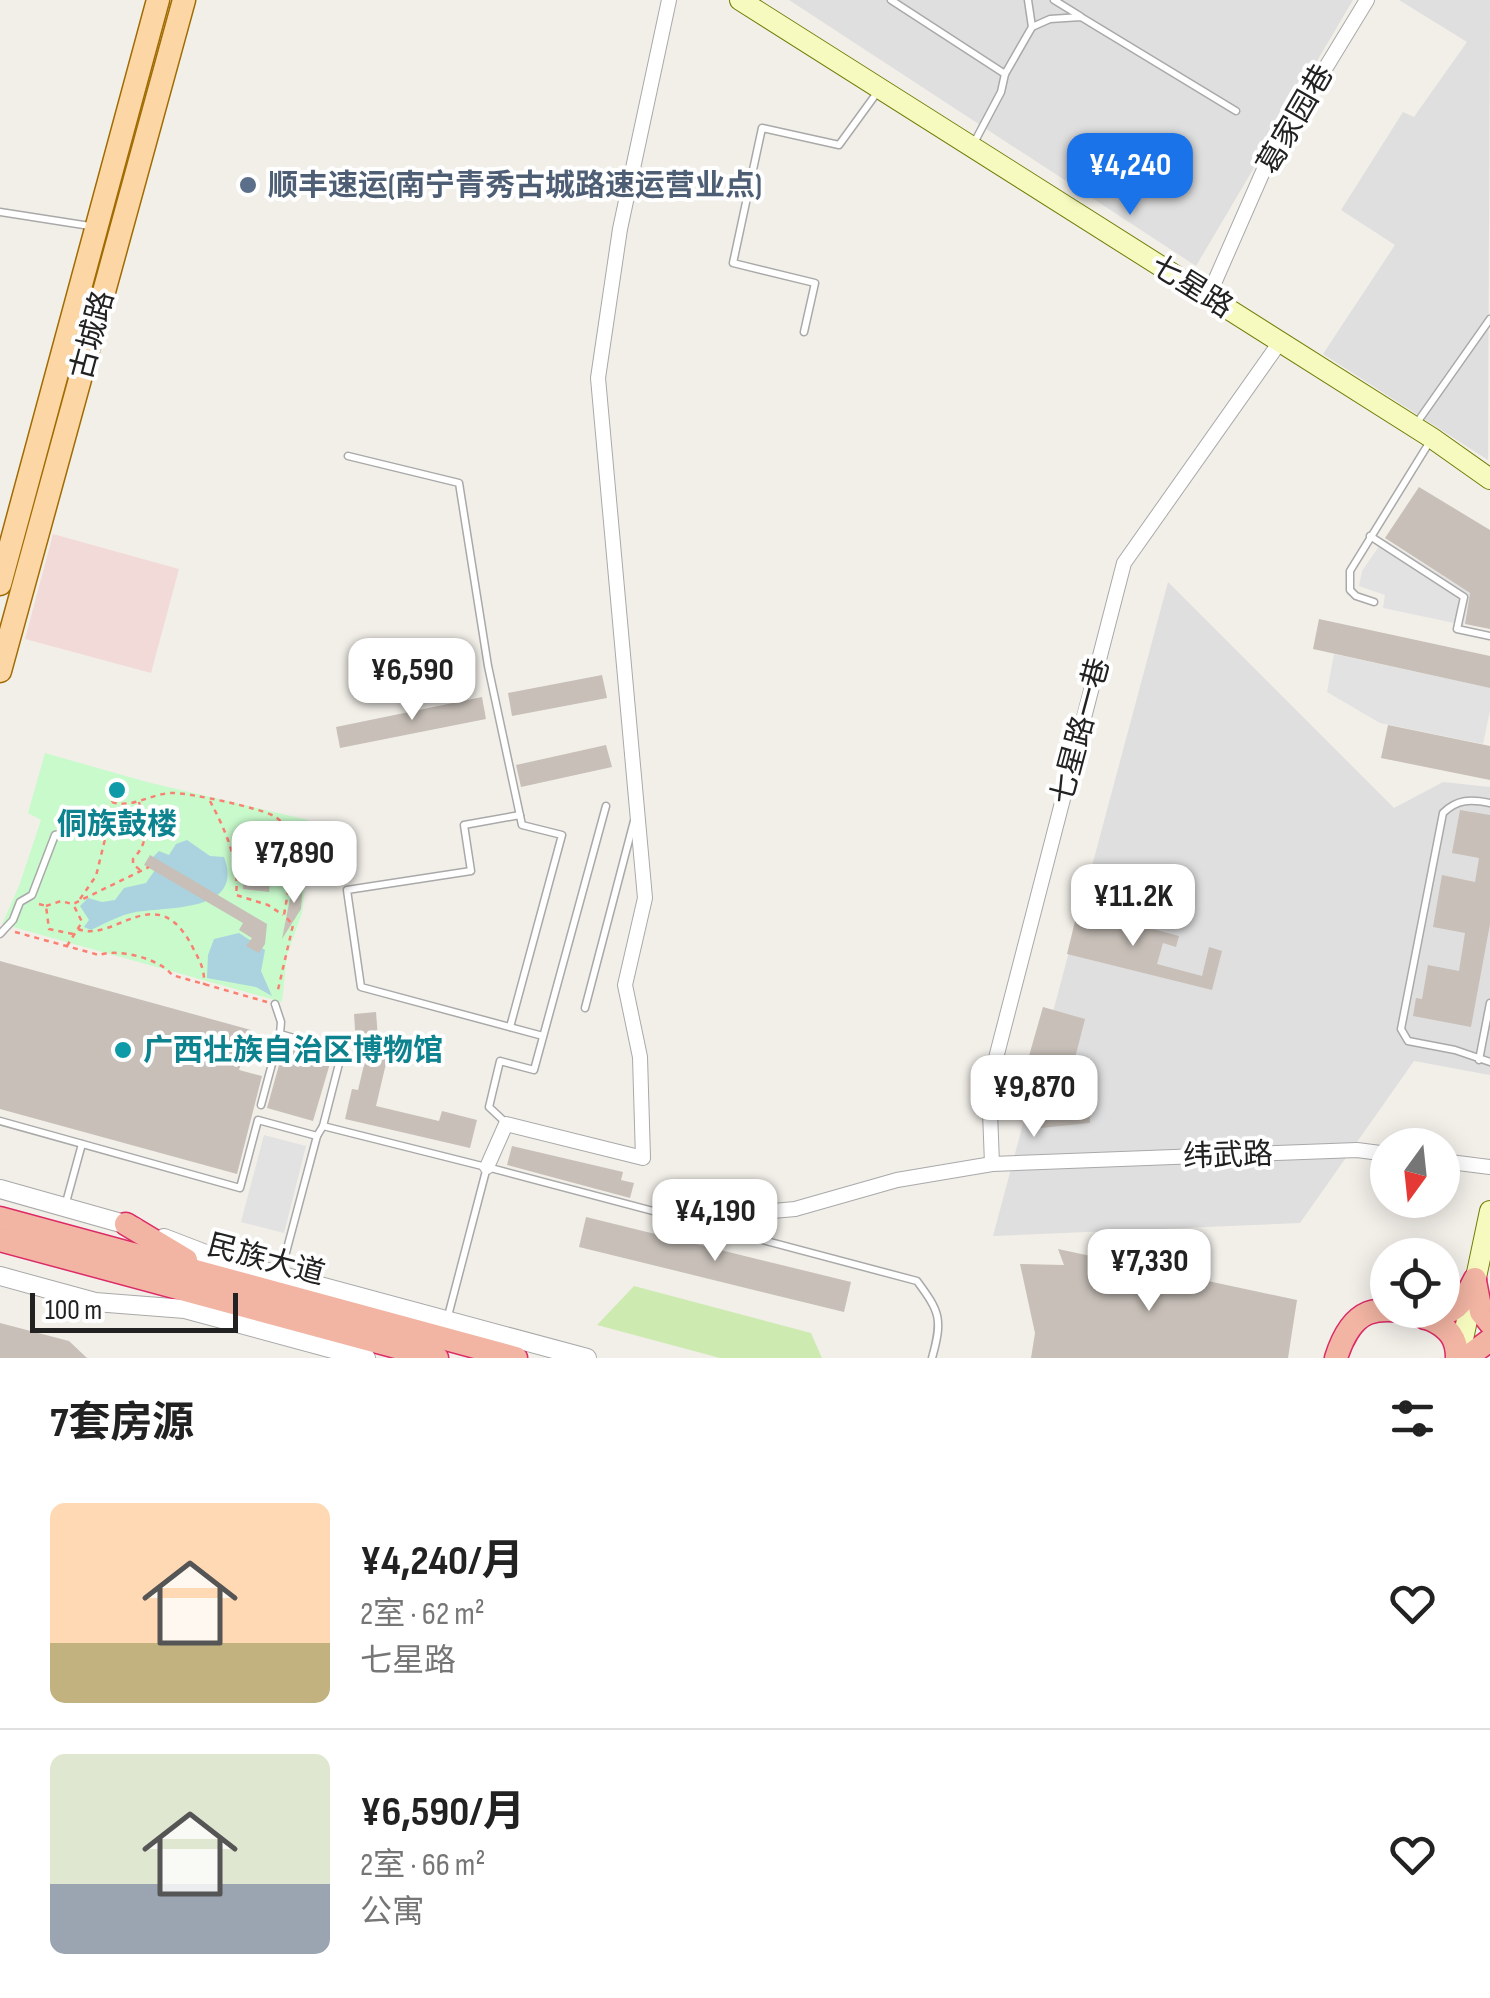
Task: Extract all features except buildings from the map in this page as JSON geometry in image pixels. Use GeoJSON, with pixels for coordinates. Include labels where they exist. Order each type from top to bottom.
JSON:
{"type":"FeatureCollection","features":[{"type":"Feature","properties":{"kind":"highway"},"geometry":{"type":"LineString","coordinates":[[126,1224],[210,1276]]}},
{"type":"Feature","properties":{"kind":"highway","name":"民族大道"},"geometry":{"type":"LineString","coordinates":[[1,1235],[210,1276],[516,1358]]}},
{"type":"Feature","properties":{"kind":"highway","name":"民族大道"},"geometry":{"type":"LineString","coordinates":[[1,1235],[437,1358]]}},
{"type":"Feature","properties":{"kind":"highway"},"geometry":{"type":"LineString","coordinates":[[1460,1305],[1474,1279]]}},
{"type":"Feature","properties":{"kind":"highway"},"geometry":{"type":"LineString","coordinates":[[1474,1279],[1480,1312],[1490,1322]]}},
{"type":"Feature","properties":{"kind":"highway"},"geometry":{"type":"LineString","coordinates":[[1336,1358],[1349,1328],[1370,1314]]}},
{"type":"Feature","properties":{"kind":"highway"},"geometry":{"type":"LineString","coordinates":[[1443,1328],[1450,1332],[1461,1358],[1490,1340]]}},
{"type":"Feature","properties":{"kind":"main road","name":"古城路"},"geometry":{"type":"LineString","coordinates":[[1,574],[158,0]]}},
{"type":"Feature","properties":{"kind":"main road","name":"古城路"},"geometry":{"type":"LineString","coordinates":[[0,671],[184,0]]}},
{"type":"Feature","properties":{"kind":"main road","name":"七星路"},"geometry":{"type":"LineString","coordinates":[[740,0],[1423,433],[1490,480]]}},
{"type":"Feature","properties":{"kind":"main road"},"geometry":{"type":"LineString","coordinates":[[1461,1358],[1490,1210]]}},
{"type":"Feature","properties":{"kind":"street"},"geometry":{"type":"LineString","coordinates":[[487,1167],[506,1124],[643,1158],[640,1057],[625,985],[644,898],[598,378],[620,229],[669,0]]}},
{"type":"Feature","properties":{"kind":"street","name":"葛家园巷"},"geometry":{"type":"LineString","coordinates":[[1208,297],[1265,167],[1367,0]]}},
{"type":"Feature","properties":{"kind":"street","name":"七星路一巷"},"geometry":{"type":"LineString","coordinates":[[992,1164],[989,1085],[1124,563],[1280,342]]}},
{"type":"Feature","properties":{"kind":"street","name":"纬武路"},"geometry":{"type":"LineString","coordinates":[[726,1230],[730,1215],[796,1210],[897,1180],[992,1164],[1370,1152]]}},
{"type":"Feature","properties":{"kind":"street"},"geometry":{"type":"LineString","coordinates":[[1460,1163],[1490,1167]]}},
{"type":"Feature","properties":{"kind":"street"},"geometry":{"type":"LineString","coordinates":[[0,1190],[126,1224],[216,1258],[586,1358]]}},
{"type":"Feature","properties":{"kind":"street"},"geometry":{"type":"LineString","coordinates":[[0,1276],[95,1302],[185,1309],[366,1358]]}},
{"type":"Feature","properties":{"kind":"lane"},"geometry":{"type":"LineString","coordinates":[[891,0],[1006,74]]}},
{"type":"Feature","properties":{"kind":"lane"},"geometry":{"type":"LineString","coordinates":[[1028,0],[1032,27]]}},
{"type":"Feature","properties":{"kind":"lane"},"geometry":{"type":"LineString","coordinates":[[1054,0],[1236,111]]}},
{"type":"Feature","properties":{"kind":"lane"},"geometry":{"type":"LineString","coordinates":[[972,147],[1032,27],[1050,19],[1081,17]]}},
{"type":"Feature","properties":{"kind":"lane"},"geometry":{"type":"LineString","coordinates":[[804,332],[816,282],[733,263],[762,128],[839,145],[879,88]]}},
{"type":"Feature","properties":{"kind":"lane"},"geometry":{"type":"LineString","coordinates":[[0,212],[96,228]]}},
{"type":"Feature","properties":{"kind":"lane"},"geometry":{"type":"LineString","coordinates":[[1374,602],[1350,590],[1350,571],[1423,433],[1490,319]]}},
{"type":"Feature","properties":{"kind":"lane"},"geometry":{"type":"LineString","coordinates":[[348,456],[459,483],[488,666],[522,825],[562,835],[510,1027]]}},
{"type":"Feature","properties":{"kind":"lane"},"geometry":{"type":"LineString","coordinates":[[1370,536],[1464,597],[1458,629],[1490,636]]}},
{"type":"Feature","properties":{"kind":"lane"},"geometry":{"type":"LineString","coordinates":[[1490,803],[1473,800],[1453,804],[1443,814],[1401,1029],[1408,1041],[1490,1062]]}},
{"type":"Feature","properties":{"kind":"lane"},"geometry":{"type":"LineString","coordinates":[[506,1124],[488,1107],[500,1061],[534,1070],[606,806]]}},
{"type":"Feature","properties":{"kind":"lane"},"geometry":{"type":"LineString","coordinates":[[585,1008],[637,810]]}},
{"type":"Feature","properties":{"kind":"lane"},"geometry":{"type":"LineString","coordinates":[[520,815],[464,824],[471,871],[347,890],[361,987],[543,1036]]}},
{"type":"Feature","properties":{"kind":"lane"},"geometry":{"type":"LineString","coordinates":[[2,932],[13,920],[20,902],[32,895],[55,835],[101,823]]}},
{"type":"Feature","properties":{"kind":"lane"},"geometry":{"type":"LineString","coordinates":[[1479,1060],[1490,1003]]}},
{"type":"Feature","properties":{"kind":"lane"},"geometry":{"type":"LineString","coordinates":[[262,1105],[280,1034],[275,1004]]}},
{"type":"Feature","properties":{"kind":"lane"},"geometry":{"type":"LineString","coordinates":[[280,1034],[342,1052],[280,1275]]}},
{"type":"Feature","properties":{"kind":"lane"},"geometry":{"type":"LineString","coordinates":[[0,1122],[240,1188],[258,1120],[316,1136]]}},
{"type":"Feature","properties":{"kind":"lane"},"geometry":{"type":"LineString","coordinates":[[323,1126],[917,1280],[938,1310],[938,1338],[932,1358]]}},
{"type":"Feature","properties":{"kind":"lane"},"geometry":{"type":"LineString","coordinates":[[65,1207],[82,1144]]}},
{"type":"Feature","properties":{"kind":"lane"},"geometry":{"type":"LineString","coordinates":[[447,1320],[487,1167]]}},
{"type":"Feature","properties":{"kind":"path"},"geometry":{"type":"LineString","coordinates":[[80,900],[102,859],[102,843],[107,836],[101,823],[112,802],[125,806],[173,793],[273,816],[285,826],[298,847],[304,848],[300,874],[290,880],[284,915]]}},
{"type":"Feature","properties":{"kind":"path"},"geometry":{"type":"LineString","coordinates":[[2,932],[100,955],[110,950],[166,966],[172,976],[275,1004],[293,925],[268,905],[236,895],[238,880],[229,836],[210,799]]}},
{"type":"Feature","properties":{"kind":"path"},"geometry":{"type":"LineString","coordinates":[[139,801],[147,830],[146,843],[133,864],[141,871]]}},
{"type":"Feature","properties":{"kind":"path"},"geometry":{"type":"LineString","coordinates":[[25,899],[46,906],[60,901],[73,904],[149,867]]}},
{"type":"Feature","properties":{"kind":"path"},"geometry":{"type":"LineString","coordinates":[[67,946],[82,922],[73,904]]}},
{"type":"Feature","properties":{"kind":"path"},"geometry":{"type":"LineString","coordinates":[[46,906],[49,930],[74,935]]}},
{"type":"Feature","properties":{"kind":"path"},"geometry":{"type":"LineString","coordinates":[[78,929],[91,933],[142,914],[162,916],[187,935],[203,967],[204,985]]}},
{"type":"Feature","properties":{"kind":"shaded area"},"geometry":{"type":"Polygon","coordinates":[[[789,0],[1353,0],[1196,266],[789,0]]]}},
{"type":"Feature","properties":{"kind":"shaded area"},"geometry":{"type":"Polygon","coordinates":[[[1399,0],[1490,0],[1488,460],[1323,354],[1395,245],[1341,210],[1403,112],[1414,117],[1467,42],[1399,0]]]}},
{"type":"Feature","properties":{"kind":"shaded area"},"geometry":{"type":"Polygon","coordinates":[[[53,534],[179,569],[151,673],[25,639],[53,534]]]}},
{"type":"Feature","properties":{"kind":"shaded area"},"geometry":{"type":"Polygon","coordinates":[[[1384,539],[1470,593],[1464,625],[1383,608],[1385,595],[1359,586],[1362,571],[1384,539]]]}},
{"type":"Feature","properties":{"kind":"shaded area"},"geometry":{"type":"Polygon","coordinates":[[[1168,582],[1394,808],[1443,782],[1490,787],[1490,1075],[1414,1061],[1300,1223],[993,1236],[1168,582]]]}},
{"type":"Feature","properties":{"kind":"shaded area"},"geometry":{"type":"Polygon","coordinates":[[[1334,654],[1490,688],[1483,744],[1380,723],[1327,692],[1334,654]]]}},
{"type":"Feature","properties":{"kind":"shaded area"},"geometry":{"type":"Polygon","coordinates":[[[264,1135],[306,1146],[284,1233],[241,1222],[264,1135]]]}},
{"type":"Feature","properties":{"kind":"green space"},"geometry":{"type":"Polygon","coordinates":[[[45,753],[308,820],[310,845],[302,913],[287,955],[282,1002],[2,924],[41,820],[28,813],[45,753]]]}},
{"type":"Feature","properties":{"kind":"green space"},"geometry":{"type":"Polygon","coordinates":[[[634,1286],[811,1333],[822,1358],[720,1358],[597,1325],[634,1286]]]}},
{"type":"Feature","properties":{"kind":"water"},"geometry":{"type":"Polygon","coordinates":[[[187,840],[210,856],[224,857],[228,874],[225,887],[216,896],[189,906],[130,913],[91,930],[84,927],[89,920],[80,906],[88,898],[115,900],[124,888],[146,883],[155,870],[153,857],[159,851],[169,855],[176,844],[187,840]]]}},
{"type":"Feature","properties":{"kind":"water"},"geometry":{"type":"Polygon","coordinates":[[[239,933],[265,950],[261,971],[272,996],[256,987],[207,978],[208,955],[214,939],[239,933]]]}},
{"type":"Feature","properties":{"kind":"place","name":"顺丰速运(南宁青秀古城路速运营业点)"},"geometry":{"type":"Point","coordinates":[248,185]}},
{"type":"Feature","properties":{"kind":"place","name":"侗族鼓楼"},"geometry":{"type":"Point","coordinates":[117,790]}},
{"type":"Feature","properties":{"kind":"place","name":"广西壮族自治区博物馆"},"geometry":{"type":"Point","coordinates":[123,1050]}}]}
